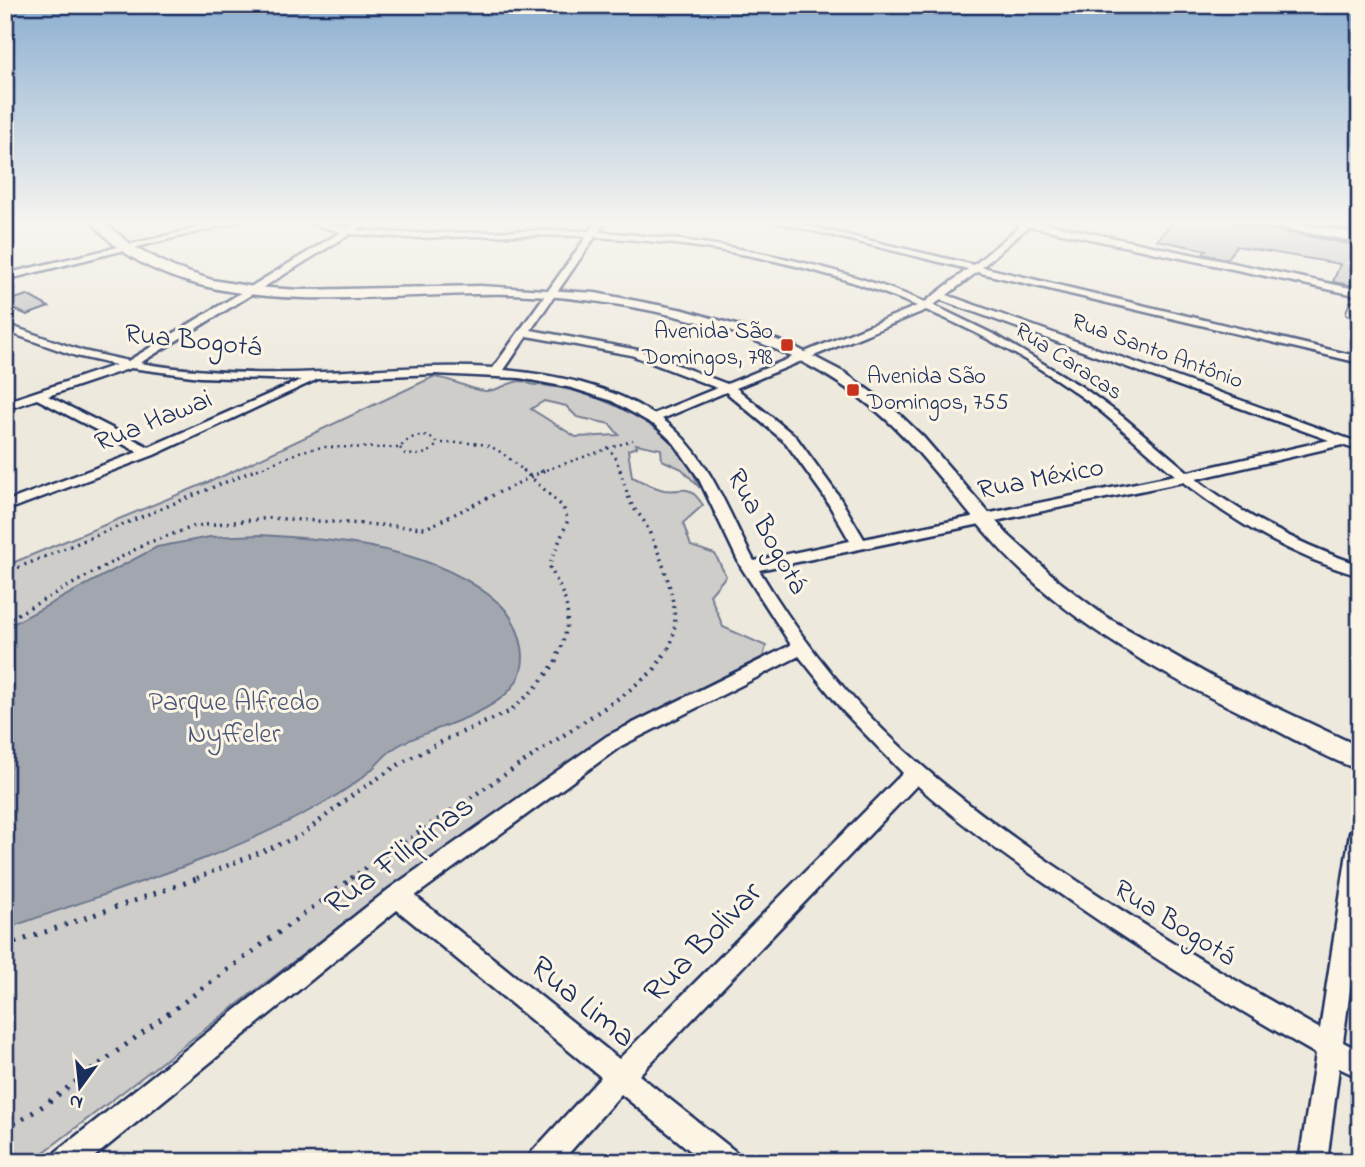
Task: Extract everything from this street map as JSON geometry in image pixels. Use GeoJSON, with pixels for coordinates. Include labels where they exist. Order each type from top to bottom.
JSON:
{"type":"FeatureCollection","features":[{"type":"Feature","properties":{"kind":"street"},"geometry":{"type":"LineString","coordinates":[[189,275],[254,290],[329,296],[475,290],[552,292],[653,306],[738,329],[801,356],[884,408],[1023,561],[1065,597],[1128,643],[1196,680],[1360,759]]}},
{"type":"Feature","properties":{"kind":"street"},"geometry":{"type":"LineString","coordinates":[[5,406],[129,365],[277,275]]}},
{"type":"Feature","properties":{"kind":"street"},"geometry":{"type":"LineString","coordinates":[[498,370],[563,275]]}},
{"type":"Feature","properties":{"kind":"street","name":"Rua Caracas"},"geometry":{"type":"LineString","coordinates":[[844,275],[926,306],[991,337],[1079,389],[1185,477],[1256,526],[1304,550],[1360,571]]}},
{"type":"Feature","properties":{"kind":"street"},"geometry":{"type":"LineString","coordinates":[[654,418],[926,306],[966,275]]}},
{"type":"Feature","properties":{"kind":"street"},"geometry":{"type":"LineString","coordinates":[[1007,275],[1360,360]]}},
{"type":"Feature","properties":{"kind":"street"},"geometry":{"type":"LineString","coordinates":[[1278,275],[1360,293]]}},
{"type":"Feature","properties":{"kind":"street","name":"Rua Santo Antônio"},"geometry":{"type":"LineString","coordinates":[[940,296],[1360,447]]}},
{"type":"Feature","properties":{"kind":"street","name":"Rua Bogotá"},"geometry":{"type":"LineString","coordinates":[[5,327],[52,347],[129,365],[231,375],[319,376],[447,368],[498,370],[594,390],[618,398],[654,418],[690,450],[749,567],[802,646],[849,706],[915,774],[1018,854],[1167,954],[1360,1065]]}},
{"type":"Feature","properties":{"kind":"street"},"geometry":{"type":"LineString","coordinates":[[524,332],[634,352],[728,388],[791,440],[831,495],[860,545]]}},
{"type":"Feature","properties":{"kind":"street","name":"Rua Hawai"},"geometry":{"type":"LineString","coordinates":[[5,507],[149,452],[319,376]]}},
{"type":"Feature","properties":{"kind":"street"},"geometry":{"type":"LineString","coordinates":[[39,396],[149,452]]}},
{"type":"Feature","properties":{"kind":"street","name":"Rua México"},"geometry":{"type":"LineString","coordinates":[[749,567],[1185,477],[1343,441]]}},
{"type":"Feature","properties":{"kind":"street","name":"Rua Filipinas"},"geometry":{"type":"LineString","coordinates":[[66,1162],[397,896],[614,741],[802,646]]}},
{"type":"Feature","properties":{"kind":"street","name":"Rua Bolivar"},"geometry":{"type":"LineString","coordinates":[[542,1162],[620,1076],[915,774]]}},
{"type":"Feature","properties":{"kind":"street"},"geometry":{"type":"LineString","coordinates":[[1313,1162],[1360,833]]}},
{"type":"Feature","properties":{"kind":"street","name":"Rua Lima"},"geometry":{"type":"LineString","coordinates":[[397,896],[726,1162]]}},
{"type":"Feature","properties":{"kind":"lane"},"geometry":{"type":"LineString","coordinates":[[1349,313],[1352,305],[1360,303]]}},
{"type":"Feature","properties":{"kind":"path"},"geometry":{"type":"LineString","coordinates":[[5,946],[229,867],[300,836],[354,794],[401,763],[451,737],[509,712],[534,690],[555,663],[565,632],[567,601],[549,566],[568,520],[563,506],[498,448],[480,443],[438,443],[432,437],[418,436],[403,442],[400,448]]}},
{"type":"Feature","properties":{"kind":"path"},"geometry":{"type":"LineString","coordinates":[[5,621],[147,543],[196,526],[249,519],[293,518],[404,529],[426,528],[528,477],[633,440]]}},
{"type":"Feature","properties":{"kind":"path"},"geometry":{"type":"LineString","coordinates":[[5,573],[302,451],[323,447],[400,448],[405,454],[420,455],[433,450],[438,443]]}},
{"type":"Feature","properties":{"kind":"path"},"geometry":{"type":"LineString","coordinates":[[5,1130],[40,1108],[361,871],[439,817],[526,763],[588,717],[625,694],[654,670],[673,642],[675,618],[668,580],[645,523],[630,498],[615,456],[607,447]]}},
{"type":"Feature","properties":{"kind":"green space","name":"Parque Alfredo Nyffeler"},"geometry":{"type":"Polygon","coordinates":[[[433,377],[485,391],[520,381],[594,397],[633,414],[650,425],[666,437],[686,459],[700,488],[682,469],[662,460],[661,449],[636,444],[637,447],[628,450],[632,477],[664,490],[689,490],[703,505],[683,523],[691,546],[715,554],[726,576],[710,595],[723,627],[766,646],[763,657],[612,732],[378,897],[31,1162],[5,1162],[5,566],[223,476],[433,377]],[[544,401],[531,409],[576,437],[619,435],[610,424],[577,417],[566,406],[544,401]]]}},
{"type":"Feature","properties":{"kind":"shaded area"},"geometry":{"type":"Polygon","coordinates":[[[261,535],[356,544],[388,551],[419,559],[476,586],[505,609],[519,636],[522,669],[513,687],[478,712],[396,747],[348,788],[282,825],[205,858],[5,929],[5,628],[157,547],[210,537],[261,535]]]}},
{"type":"Feature","properties":{"kind":"building"},"geometry":{"type":"Polygon","coordinates":[[[1336,275],[1360,275],[1360,287],[1333,282],[1336,275]]]}},
{"type":"Feature","properties":{"kind":"building"},"geometry":{"type":"Polygon","coordinates":[[[27,295],[49,307],[27,315],[5,305],[5,302],[27,295]]]}},
{"type":"Feature","properties":{"kind":"place","name":"Avenida São Domingos, 798"},"geometry":{"type":"Point","coordinates":[787,345]}},
{"type":"Feature","properties":{"kind":"place","name":"Avenida São Domingos, 755"},"geometry":{"type":"Point","coordinates":[853,390]}}]}
